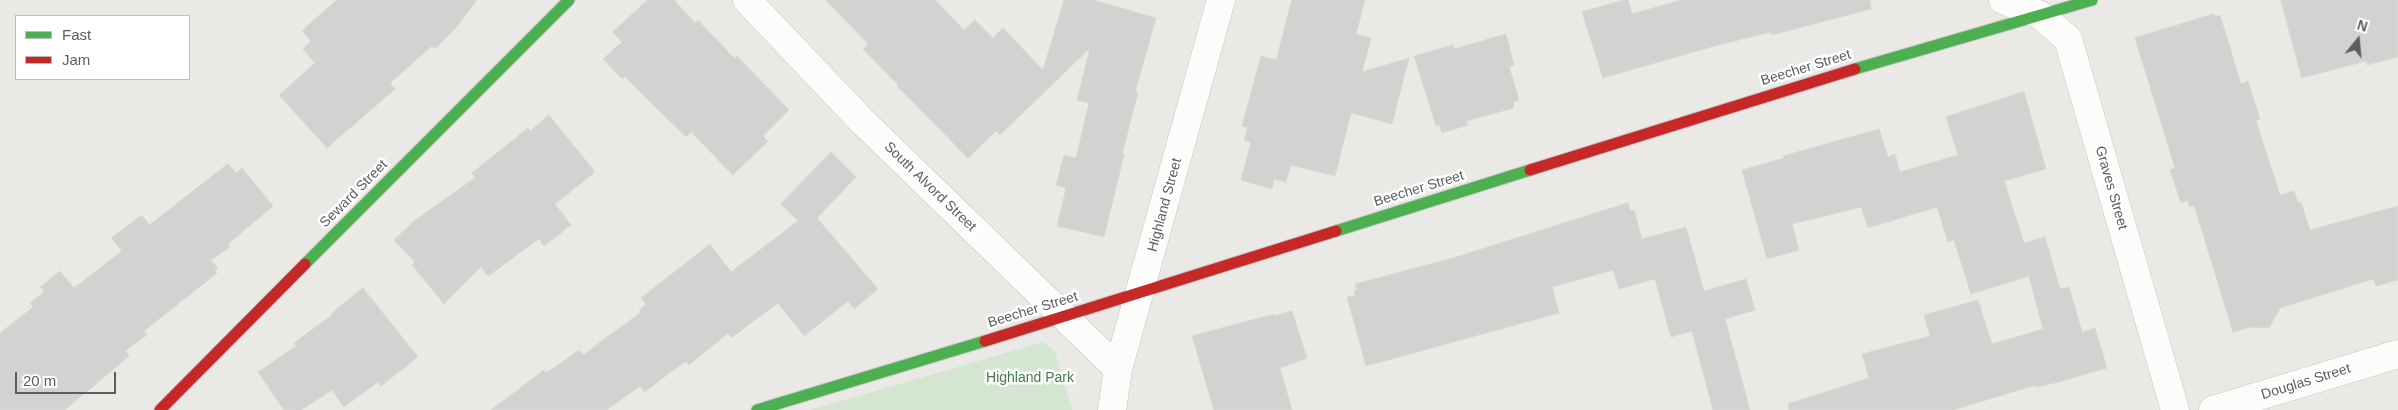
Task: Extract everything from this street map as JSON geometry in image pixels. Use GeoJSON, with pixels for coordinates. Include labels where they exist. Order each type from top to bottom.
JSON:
{"type":"FeatureCollection","features":[{"type":"Feature","properties":{"kind":"street","name":"Seward Street"},"geometry":{"type":"LineString","coordinates":[[160,410],[569,0]]}},
{"type":"Feature","properties":{"kind":"street","name":"South Alvord Street"},"geometry":{"type":"LineString","coordinates":[[747,0],[862,121],[1118,369]]}},
{"type":"Feature","properties":{"kind":"street","name":"Highland Street"},"geometry":{"type":"LineString","coordinates":[[1112,410],[1118,369],[1221,0]]}},
{"type":"Feature","properties":{"kind":"street","name":"Graves Street"},"geometry":{"type":"LineString","coordinates":[[2003,0],[2040,15],[2068,39],[2175,410]]}},
{"type":"Feature","properties":{"kind":"street","name":"Beecher Street"},"geometry":{"type":"LineString","coordinates":[[757,410],[1141,292],[1780,91],[2092,0]]}},
{"type":"Feature","properties":{"kind":"street","name":"Douglas Street"},"geometry":{"type":"LineString","coordinates":[[2213,410],[2398,354]]}},
{"type":"Feature","properties":{"kind":"green space","name":"Highland Park"},"geometry":{"type":"Polygon","coordinates":[[[1044,342],[1055,352],[1072,410],[810,410],[1044,342]]]}},
{"type":"Feature","properties":{"kind":"building"},"geometry":{"type":"Polygon","coordinates":[[[337,0],[477,0],[454,30],[435,49],[432,46],[390,83],[395,89],[327,148],[279,95],[315,63],[303,49],[311,41],[302,31],[337,0]]]}},
{"type":"Feature","properties":{"kind":"building"},"geometry":{"type":"Polygon","coordinates":[[[648,0],[674,0],[695,23],[698,20],[735,59],[737,56],[789,110],[763,136],[768,141],[733,175],[691,132],[686,137],[625,77],[622,79],[603,59],[622,42],[613,32],[648,0]]]}},
{"type":"Feature","properties":{"kind":"building"},"geometry":{"type":"Polygon","coordinates":[[[826,0],[935,0],[964,30],[975,20],[993,38],[1003,28],[1043,70],[1064,0],[1093,0],[1156,18],[1135,92],[1138,93],[1122,154],[1124,155],[1104,237],[1057,226],[1066,188],[1056,185],[1064,155],[1076,158],[1089,103],[1077,100],[1090,48],[1000,135],[996,131],[968,158],[863,49],[868,44],[826,0]]]}},
{"type":"Feature","properties":{"kind":"building"},"geometry":{"type":"Polygon","coordinates":[[[1292,0],[1365,0],[1356,34],[1371,38],[1362,72],[1409,58],[1392,124],[1351,113],[1335,176],[1291,165],[1286,182],[1274,179],[1272,189],[1241,180],[1251,142],[1244,140],[1248,128],[1242,126],[1261,56],[1276,60],[1292,0]]]}},
{"type":"Feature","properties":{"kind":"building"},"geometry":{"type":"Polygon","coordinates":[[[1628,0],[1632,14],[1681,0],[1870,0],[1871,9],[1772,35],[1771,32],[1718,45],[1603,78],[1582,12],[1628,0]]]}},
{"type":"Feature","properties":{"kind":"building"},"geometry":{"type":"Polygon","coordinates":[[[2281,0],[2398,0],[2398,57],[2367,65],[2366,61],[2302,78],[2281,0]]]}},
{"type":"Feature","properties":{"kind":"building"},"geometry":{"type":"Polygon","coordinates":[[[2214,14],[2215,17],[2220,15],[2241,84],[2248,81],[2260,119],[2256,121],[2280,195],[2294,191],[2298,203],[2301,202],[2310,230],[2398,206],[2398,280],[2376,286],[2373,279],[2280,308],[2269,328],[2251,327],[2233,332],[2194,205],[2190,207],[2188,201],[2181,203],[2170,170],[2175,168],[2135,38],[2214,14]]]}},
{"type":"Feature","properties":{"kind":"building"},"geometry":{"type":"Polygon","coordinates":[[[1506,34],[1514,65],[1509,66],[1519,100],[1513,102],[1514,108],[1466,121],[1468,125],[1442,133],[1439,124],[1436,126],[1414,56],[1453,45],[1454,49],[1506,34]]]}},
{"type":"Feature","properties":{"kind":"building"},"geometry":{"type":"Polygon","coordinates":[[[2024,92],[2046,169],[2004,181],[2024,243],[2045,237],[2060,289],[2069,287],[2082,332],[2095,328],[2107,368],[2055,383],[2036,387],[2036,385],[1953,410],[1789,410],[1788,404],[1869,378],[1862,354],[1930,336],[1924,315],[1978,300],[1992,344],[2043,329],[2029,276],[1971,294],[1954,240],[1948,242],[1937,207],[1868,228],[1861,207],[1792,224],[1799,250],[1767,259],[1742,170],[1784,158],[1783,156],[1879,129],[1888,157],[1895,154],[1900,172],[1958,155],[1946,117],[2024,92]]]}},
{"type":"Feature","properties":{"kind":"building"},"geometry":{"type":"Polygon","coordinates":[[[549,115],[595,172],[555,204],[571,225],[544,246],[539,239],[488,276],[481,267],[444,304],[412,265],[415,262],[394,240],[414,221],[475,178],[472,173],[528,128],[530,131],[549,115]]]}},
{"type":"Feature","properties":{"kind":"building"},"geometry":{"type":"Polygon","coordinates":[[[831,152],[856,177],[817,218],[878,289],[854,309],[848,301],[804,336],[778,303],[731,338],[728,333],[689,365],[686,361],[644,392],[640,386],[607,410],[491,410],[544,370],[546,373],[579,350],[583,355],[641,312],[639,310],[646,304],[641,298],[710,244],[731,272],[798,221],[781,204],[831,152]]]}},
{"type":"Feature","properties":{"kind":"building"},"geometry":{"type":"Polygon","coordinates":[[[228,164],[236,173],[242,168],[273,206],[228,244],[230,247],[211,260],[218,268],[215,270],[217,273],[144,331],[147,335],[125,351],[129,356],[65,410],[0,410],[0,333],[33,307],[30,303],[44,292],[40,287],[60,271],[74,288],[122,251],[111,238],[142,215],[149,225],[228,164]]]}},
{"type":"Feature","properties":{"kind":"building"},"geometry":{"type":"Polygon","coordinates":[[[1628,203],[1630,211],[1634,210],[1642,239],[1686,227],[1704,291],[1746,279],[1755,310],[1725,319],[1750,410],[1713,410],[1692,331],[1671,337],[1655,279],[1619,289],[1613,270],[1552,287],[1559,313],[1366,366],[1347,297],[1355,296],[1354,291],[1357,290],[1355,284],[1453,258],[1628,203]]]}},
{"type":"Feature","properties":{"kind":"building"},"geometry":{"type":"Polygon","coordinates":[[[363,288],[418,357],[381,386],[378,382],[344,407],[332,390],[301,410],[284,410],[258,372],[296,346],[294,343],[332,315],[332,313],[363,288]]]}},
{"type":"Feature","properties":{"kind":"building"},"geometry":{"type":"Polygon","coordinates":[[[1292,311],[1307,358],[1280,368],[1292,410],[1214,410],[1192,336],[1292,311]]]}},
{"type":"Feature","properties":{"kind":"traffic: fast"},"geometry":{"type":"LineString","coordinates":[[305,264],[569,0]]}},
{"type":"Feature","properties":{"kind":"traffic: fast"},"geometry":{"type":"LineString","coordinates":[[1855,69],[2092,0]]}},
{"type":"Feature","properties":{"kind":"traffic: fast"},"geometry":{"type":"LineString","coordinates":[[1336,231],[1530,170]]}},
{"type":"Feature","properties":{"kind":"traffic: fast"},"geometry":{"type":"LineString","coordinates":[[757,410],[985,341]]}},
{"type":"Feature","properties":{"kind":"traffic: jam"},"geometry":{"type":"LineString","coordinates":[[1530,170],[1855,69]]}},
{"type":"Feature","properties":{"kind":"traffic: jam"},"geometry":{"type":"LineString","coordinates":[[985,341],[1336,231]]}},
{"type":"Feature","properties":{"kind":"traffic: jam"},"geometry":{"type":"LineString","coordinates":[[160,410],[305,264]]}}]}
